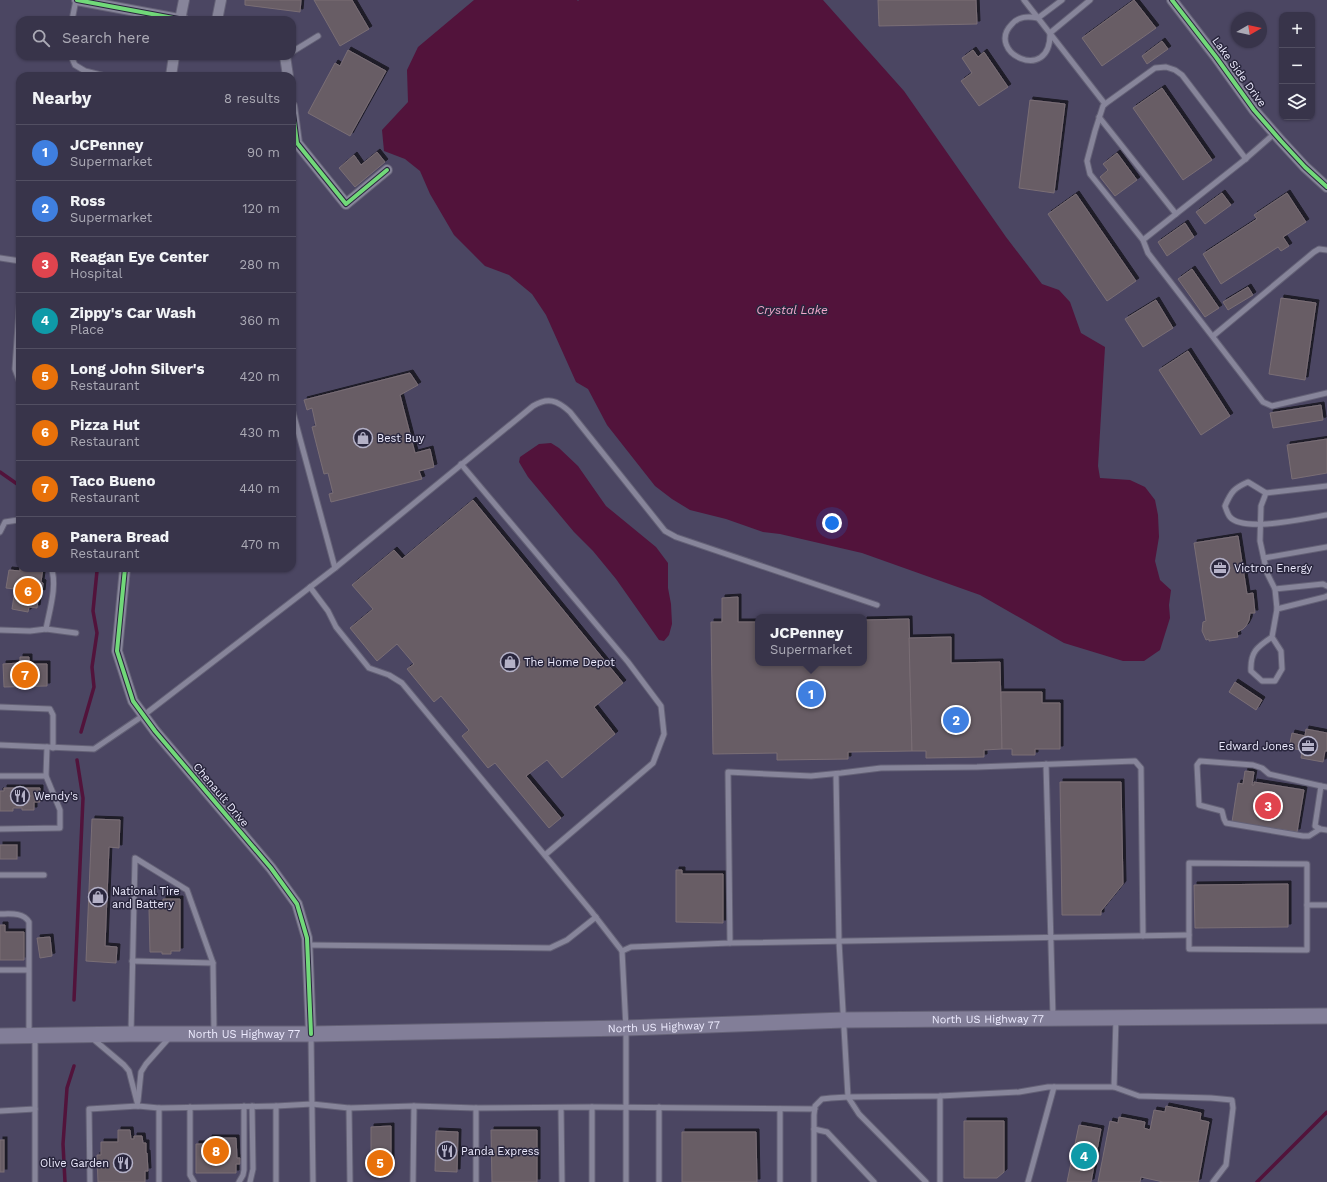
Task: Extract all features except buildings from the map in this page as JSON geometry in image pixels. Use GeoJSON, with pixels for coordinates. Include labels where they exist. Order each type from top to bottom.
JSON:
{"type":"FeatureCollection","features":[{"type":"Feature","properties":{"kind":"main road","name":"North US Highway 77"},"geometry":{"type":"LineString","coordinates":[[0,1036],[32,1037],[131,1034],[311,1034],[626,1028],[844,1020],[1327,1016]]}},
{"type":"Feature","properties":{"kind":"street"},"geometry":{"type":"LineString","coordinates":[[77,0],[161,16]]}},
{"type":"Feature","properties":{"kind":"street"},"geometry":{"type":"LineString","coordinates":[[182,16],[184,0]]}},
{"type":"Feature","properties":{"kind":"street"},"geometry":{"type":"LineString","coordinates":[[219,16],[221,0]]}},
{"type":"Feature","properties":{"kind":"street","name":"Lake Side Drive"},"geometry":{"type":"LineString","coordinates":[[1172,0],[1216,56],[1254,110],[1305,167],[1327,187]]}},
{"type":"Feature","properties":{"kind":"street"},"geometry":{"type":"LineString","coordinates":[[172,72],[173,60]]}},
{"type":"Feature","properties":{"kind":"street"},"geometry":{"type":"LineString","coordinates":[[286,60],[287,72]]}},
{"type":"Feature","properties":{"kind":"street"},"geometry":{"type":"LineString","coordinates":[[296,136],[297,143],[346,204],[387,170]]}},
{"type":"Feature","properties":{"kind":"street","name":"Chenault Drive"},"geometry":{"type":"LineString","coordinates":[[125,572],[117,651],[133,701],[275,874],[297,904],[308,945],[311,1034]]}},
{"type":"Feature","properties":{"kind":"lane"},"geometry":{"type":"LineString","coordinates":[[73,16],[77,0]]}},
{"type":"Feature","properties":{"kind":"lane"},"geometry":{"type":"LineString","coordinates":[[1024,0],[1105,104]]}},
{"type":"Feature","properties":{"kind":"lane"},"geometry":{"type":"LineString","coordinates":[[1038,18],[1062,0]]}},
{"type":"Feature","properties":{"kind":"lane"},"geometry":{"type":"LineString","coordinates":[[1038,18],[1030,16],[1015,20],[1006,32],[1008,47],[1012,54],[1018,58],[1025,60],[1039,58],[1048,47],[1050,33],[1090,0]]}},
{"type":"Feature","properties":{"kind":"lane"},"geometry":{"type":"LineString","coordinates":[[296,50],[318,36]]}},
{"type":"Feature","properties":{"kind":"lane"},"geometry":{"type":"LineString","coordinates":[[73,60],[75,65],[92,72]]}},
{"type":"Feature","properties":{"kind":"lane"},"geometry":{"type":"LineString","coordinates":[[1246,159],[1182,75],[1175,70],[1166,67],[1155,68],[1103,106],[1087,161],[1090,174],[1143,240],[1148,253],[1263,402],[1272,406],[1327,393]]}},
{"type":"Feature","properties":{"kind":"lane"},"geometry":{"type":"LineString","coordinates":[[1099,117],[1176,214]]}},
{"type":"Feature","properties":{"kind":"lane"},"geometry":{"type":"LineString","coordinates":[[1143,240],[1246,159],[1274,134]]}},
{"type":"Feature","properties":{"kind":"lane"},"geometry":{"type":"LineString","coordinates":[[1213,336],[1314,252],[1319,249],[1327,250]]}},
{"type":"Feature","properties":{"kind":"lane"},"geometry":{"type":"LineString","coordinates":[[0,258],[16,260]]}},
{"type":"Feature","properties":{"kind":"lane"},"geometry":{"type":"LineString","coordinates":[[16,342],[14,369],[16,374]]}},
{"type":"Feature","properties":{"kind":"lane"},"geometry":{"type":"LineString","coordinates":[[0,745],[94,749],[144,715],[335,568],[532,406],[541,401],[552,400],[562,405],[570,412],[665,531],[676,537],[877,605]]}},
{"type":"Feature","properties":{"kind":"lane"},"geometry":{"type":"LineString","coordinates":[[296,424],[335,568]]}},
{"type":"Feature","properties":{"kind":"lane"},"geometry":{"type":"LineString","coordinates":[[461,464],[628,662],[661,706],[664,734],[653,763],[545,855]]}},
{"type":"Feature","properties":{"kind":"lane"},"geometry":{"type":"LineString","coordinates":[[1327,486],[1266,493],[1248,482],[1237,487],[1230,494],[1225,506],[1230,517],[1241,524],[1260,525],[1327,514]]}},
{"type":"Feature","properties":{"kind":"lane"},"geometry":{"type":"LineString","coordinates":[[1266,493],[1261,506],[1260,542],[1267,573],[1274,588],[1277,609],[1272,637],[1281,651],[1282,669],[1276,680],[1262,681],[1251,671],[1250,660],[1259,646],[1272,637]]}},
{"type":"Feature","properties":{"kind":"lane"},"geometry":{"type":"LineString","coordinates":[[0,532],[5,522],[16,520]]}},
{"type":"Feature","properties":{"kind":"lane"},"geometry":{"type":"LineString","coordinates":[[1264,558],[1327,547]]}},
{"type":"Feature","properties":{"kind":"lane"},"geometry":{"type":"LineString","coordinates":[[46,629],[51,604],[53,572]]}},
{"type":"Feature","properties":{"kind":"lane"},"geometry":{"type":"LineString","coordinates":[[1274,588],[1323,584],[1327,586]]}},
{"type":"Feature","properties":{"kind":"lane"},"geometry":{"type":"LineString","coordinates":[[310,587],[328,611],[336,627],[369,668],[389,675],[402,683],[596,917],[622,951],[626,1028],[626,1182]]}},
{"type":"Feature","properties":{"kind":"lane"},"geometry":{"type":"LineString","coordinates":[[1277,609],[1325,598],[1327,596]]}},
{"type":"Feature","properties":{"kind":"lane"},"geometry":{"type":"LineString","coordinates":[[0,630],[30,631],[46,629],[76,633]]}},
{"type":"Feature","properties":{"kind":"lane"},"geometry":{"type":"LineString","coordinates":[[0,707],[50,709],[53,715],[53,748]]}},
{"type":"Feature","properties":{"kind":"lane"},"geometry":{"type":"LineString","coordinates":[[0,829],[60,828],[60,810],[46,776],[47,747]]}},
{"type":"Feature","properties":{"kind":"lane"},"geometry":{"type":"LineString","coordinates":[[730,943],[728,772],[757,772],[800,776],[836,774],[881,768],[1135,761],[1141,768],[1143,936]]}},
{"type":"Feature","properties":{"kind":"lane"},"geometry":{"type":"LineString","coordinates":[[1320,829],[1308,836],[1303,836],[1226,823],[1222,811],[1199,805],[1197,765],[1200,761],[1253,765],[1262,768],[1269,774],[1327,787]]}},
{"type":"Feature","properties":{"kind":"lane"},"geometry":{"type":"LineString","coordinates":[[1046,764],[1053,1018]]}},
{"type":"Feature","properties":{"kind":"lane"},"geometry":{"type":"LineString","coordinates":[[836,774],[839,942],[848,1097],[859,1114],[926,1182]]}},
{"type":"Feature","properties":{"kind":"lane"},"geometry":{"type":"LineString","coordinates":[[0,776],[46,776]]}},
{"type":"Feature","properties":{"kind":"lane"},"geometry":{"type":"LineString","coordinates":[[1321,786],[1315,826],[1320,829],[1327,830]]}},
{"type":"Feature","properties":{"kind":"lane"},"geometry":{"type":"LineString","coordinates":[[131,1034],[135,858],[187,890],[213,963],[214,1035]]}},
{"type":"Feature","properties":{"kind":"lane"},"geometry":{"type":"LineString","coordinates":[[1190,863],[1307,864],[1307,950],[1189,948],[1189,935],[1190,863]]}},
{"type":"Feature","properties":{"kind":"lane"},"geometry":{"type":"LineString","coordinates":[[0,876],[44,875]]}},
{"type":"Feature","properties":{"kind":"lane"},"geometry":{"type":"LineString","coordinates":[[1307,905],[1327,905]]}},
{"type":"Feature","properties":{"kind":"lane"},"geometry":{"type":"LineString","coordinates":[[0,914],[16,914],[24,917],[29,922],[28,970],[35,1109],[35,1182]]}},
{"type":"Feature","properties":{"kind":"lane"},"geometry":{"type":"LineString","coordinates":[[308,945],[550,948],[567,940],[596,917]]}},
{"type":"Feature","properties":{"kind":"lane"},"geometry":{"type":"LineString","coordinates":[[622,951],[631,947],[730,943],[1189,935]]}},
{"type":"Feature","properties":{"kind":"lane"},"geometry":{"type":"LineString","coordinates":[[132,962],[213,963]]}},
{"type":"Feature","properties":{"kind":"lane"},"geometry":{"type":"LineString","coordinates":[[0,970],[28,970]]}},
{"type":"Feature","properties":{"kind":"lane"},"geometry":{"type":"LineString","coordinates":[[1114,1087],[1116,1017]]}},
{"type":"Feature","properties":{"kind":"lane"},"geometry":{"type":"LineString","coordinates":[[138,1106],[141,1072],[172,1034]]}},
{"type":"Feature","properties":{"kind":"lane"},"geometry":{"type":"LineString","coordinates":[[311,1034],[313,1182]]}},
{"type":"Feature","properties":{"kind":"lane"},"geometry":{"type":"LineString","coordinates":[[88,1035],[124,1065],[129,1071],[138,1106]]}},
{"type":"Feature","properties":{"kind":"lane"},"geometry":{"type":"LineString","coordinates":[[1028,1182],[1054,1087]]}},
{"type":"Feature","properties":{"kind":"lane"},"geometry":{"type":"LineString","coordinates":[[814,1182],[815,1106],[822,1099],[1019,1092],[1054,1087],[1114,1087],[1139,1096],[1232,1100],[1233,1108],[1226,1165],[1213,1182]]}},
{"type":"Feature","properties":{"kind":"lane"},"geometry":{"type":"LineString","coordinates":[[940,1096],[940,1182]]}},
{"type":"Feature","properties":{"kind":"lane"},"geometry":{"type":"LineString","coordinates":[[90,1182],[89,1109],[138,1106],[159,1108],[312,1104],[349,1108],[414,1106],[476,1108],[659,1107],[815,1109]]}},
{"type":"Feature","properties":{"kind":"lane"},"geometry":{"type":"LineString","coordinates":[[239,1182],[243,1176],[244,1170],[244,1106]]}},
{"type":"Feature","properties":{"kind":"lane"},"geometry":{"type":"LineString","coordinates":[[250,1182],[253,1169],[252,1106]]}},
{"type":"Feature","properties":{"kind":"lane"},"geometry":{"type":"LineString","coordinates":[[276,1106],[276,1182]]}},
{"type":"Feature","properties":{"kind":"lane"},"geometry":{"type":"LineString","coordinates":[[413,1182],[414,1106]]}},
{"type":"Feature","properties":{"kind":"lane"},"geometry":{"type":"LineString","coordinates":[[190,1107],[190,1182]]}},
{"type":"Feature","properties":{"kind":"lane"},"geometry":{"type":"LineString","coordinates":[[659,1107],[659,1182]]}},
{"type":"Feature","properties":{"kind":"lane"},"geometry":{"type":"LineString","coordinates":[[159,1108],[159,1182]]}},
{"type":"Feature","properties":{"kind":"lane"},"geometry":{"type":"LineString","coordinates":[[349,1108],[350,1182]]}},
{"type":"Feature","properties":{"kind":"lane"},"geometry":{"type":"LineString","coordinates":[[476,1108],[476,1182]]}},
{"type":"Feature","properties":{"kind":"lane"},"geometry":{"type":"LineString","coordinates":[[561,1108],[562,1182]]}},
{"type":"Feature","properties":{"kind":"lane"},"geometry":{"type":"LineString","coordinates":[[592,1108],[592,1182]]}},
{"type":"Feature","properties":{"kind":"lane"},"geometry":{"type":"LineString","coordinates":[[0,1111],[35,1109]]}},
{"type":"Feature","properties":{"kind":"lane"},"geometry":{"type":"LineString","coordinates":[[780,1109],[780,1182]]}},
{"type":"Feature","properties":{"kind":"lane"},"geometry":{"type":"LineString","coordinates":[[814,1129],[827,1132],[874,1182]]}},
{"type":"Feature","properties":{"kind":"lane"},"geometry":{"type":"LineString","coordinates":[[190,1175],[194,1182]]}},
{"type":"Feature","properties":{"kind":"water","name":"Crystal Lake"},"geometry":{"type":"Polygon","coordinates":[[[474,0],[823,0],[904,91],[1006,237],[1042,284],[1059,290],[1070,302],[1081,333],[1105,347],[1098,466],[1100,478],[1130,480],[1145,487],[1155,500],[1158,515],[1159,537],[1155,561],[1160,580],[1171,590],[1169,605],[1170,618],[1160,650],[1144,661],[1123,661],[1064,643],[980,595],[862,553],[780,534],[763,532],[726,519],[690,510],[655,486],[607,425],[588,389],[576,382],[546,315],[532,294],[509,275],[485,266],[454,235],[430,194],[420,171],[405,159],[384,151],[382,130],[408,102],[407,70],[418,47],[474,0]]]}},
{"type":"Feature","properties":{"kind":"water"},"geometry":{"type":"Polygon","coordinates":[[[551,443],[559,448],[578,466],[606,506],[656,547],[668,563],[668,588],[671,604],[672,624],[669,635],[664,641],[659,640],[616,579],[528,477],[519,462],[520,457],[539,444],[551,443]]]}},
{"type":"Feature","properties":{"kind":"waterway"},"geometry":{"type":"LineString","coordinates":[[0,472],[16,483]]}},
{"type":"Feature","properties":{"kind":"waterway"},"geometry":{"type":"LineString","coordinates":[[81,732],[94,687],[92,667],[97,633],[93,611],[97,572]]}},
{"type":"Feature","properties":{"kind":"waterway"},"geometry":{"type":"LineString","coordinates":[[74,1000],[83,798],[77,760]]}},
{"type":"Feature","properties":{"kind":"waterway"},"geometry":{"type":"LineString","coordinates":[[65,1182],[63,1144],[67,1088],[74,1066]]}},
{"type":"Feature","properties":{"kind":"waterway"},"geometry":{"type":"LineString","coordinates":[[1257,1182],[1327,1112]]}},
{"type":"Feature","properties":{"kind":"cycle path"},"geometry":{"type":"LineString","coordinates":[[77,0],[163,16]]}},
{"type":"Feature","properties":{"kind":"cycle path"},"geometry":{"type":"LineString","coordinates":[[1172,0],[1216,57],[1254,110],[1305,167],[1327,187]]}},
{"type":"Feature","properties":{"kind":"cycle path"},"geometry":{"type":"LineString","coordinates":[[296,136],[297,143],[346,204],[387,170]]}},
{"type":"Feature","properties":{"kind":"cycle path"},"geometry":{"type":"LineString","coordinates":[[125,572],[117,651],[133,701],[155,731],[271,868],[297,904],[307,938],[311,1034]]}},
{"type":"Feature","properties":{"kind":"place","name":"Best Buy"},"geometry":{"type":"Point","coordinates":[363,438]}},
{"type":"Feature","properties":{"kind":"place","name":"Victron Energy"},"geometry":{"type":"Point","coordinates":[1220,568]}},
{"type":"Feature","properties":{"kind":"place","name":"Pizza Hut"},"geometry":{"type":"Point","coordinates":[28,591]}},
{"type":"Feature","properties":{"kind":"place","name":"The Home Depot"},"geometry":{"type":"Point","coordinates":[510,662]}},
{"type":"Feature","properties":{"kind":"place","name":"Taco Bueno"},"geometry":{"type":"Point","coordinates":[25,675]}},
{"type":"Feature","properties":{"kind":"place","name":"JCPenney"},"geometry":{"type":"Point","coordinates":[811,694]}},
{"type":"Feature","properties":{"kind":"place","name":"Ross"},"geometry":{"type":"Point","coordinates":[956,720]}},
{"type":"Feature","properties":{"kind":"place","name":"Edward Jones"},"geometry":{"type":"Point","coordinates":[1308,746]}},
{"type":"Feature","properties":{"kind":"place","name":"Wendy's"},"geometry":{"type":"Point","coordinates":[20,796]}},
{"type":"Feature","properties":{"kind":"place","name":"Reagan Eye Center"},"geometry":{"type":"Point","coordinates":[1268,806]}},
{"type":"Feature","properties":{"kind":"place","name":"National Tire and Battery"},"geometry":{"type":"Point","coordinates":[98,897]}},
{"type":"Feature","properties":{"kind":"place","name":"Panera Bread"},"geometry":{"type":"Point","coordinates":[216,1151]}},
{"type":"Feature","properties":{"kind":"place","name":"Panda Express"},"geometry":{"type":"Point","coordinates":[447,1151]}},
{"type":"Feature","properties":{"kind":"place","name":"Zippy's Car Wash"},"geometry":{"type":"Point","coordinates":[1084,1156]}},
{"type":"Feature","properties":{"kind":"place","name":"Olive Garden"},"geometry":{"type":"Point","coordinates":[123,1163]}},
{"type":"Feature","properties":{"kind":"place","name":"Long John Silver's"},"geometry":{"type":"Point","coordinates":[380,1163]}}]}
